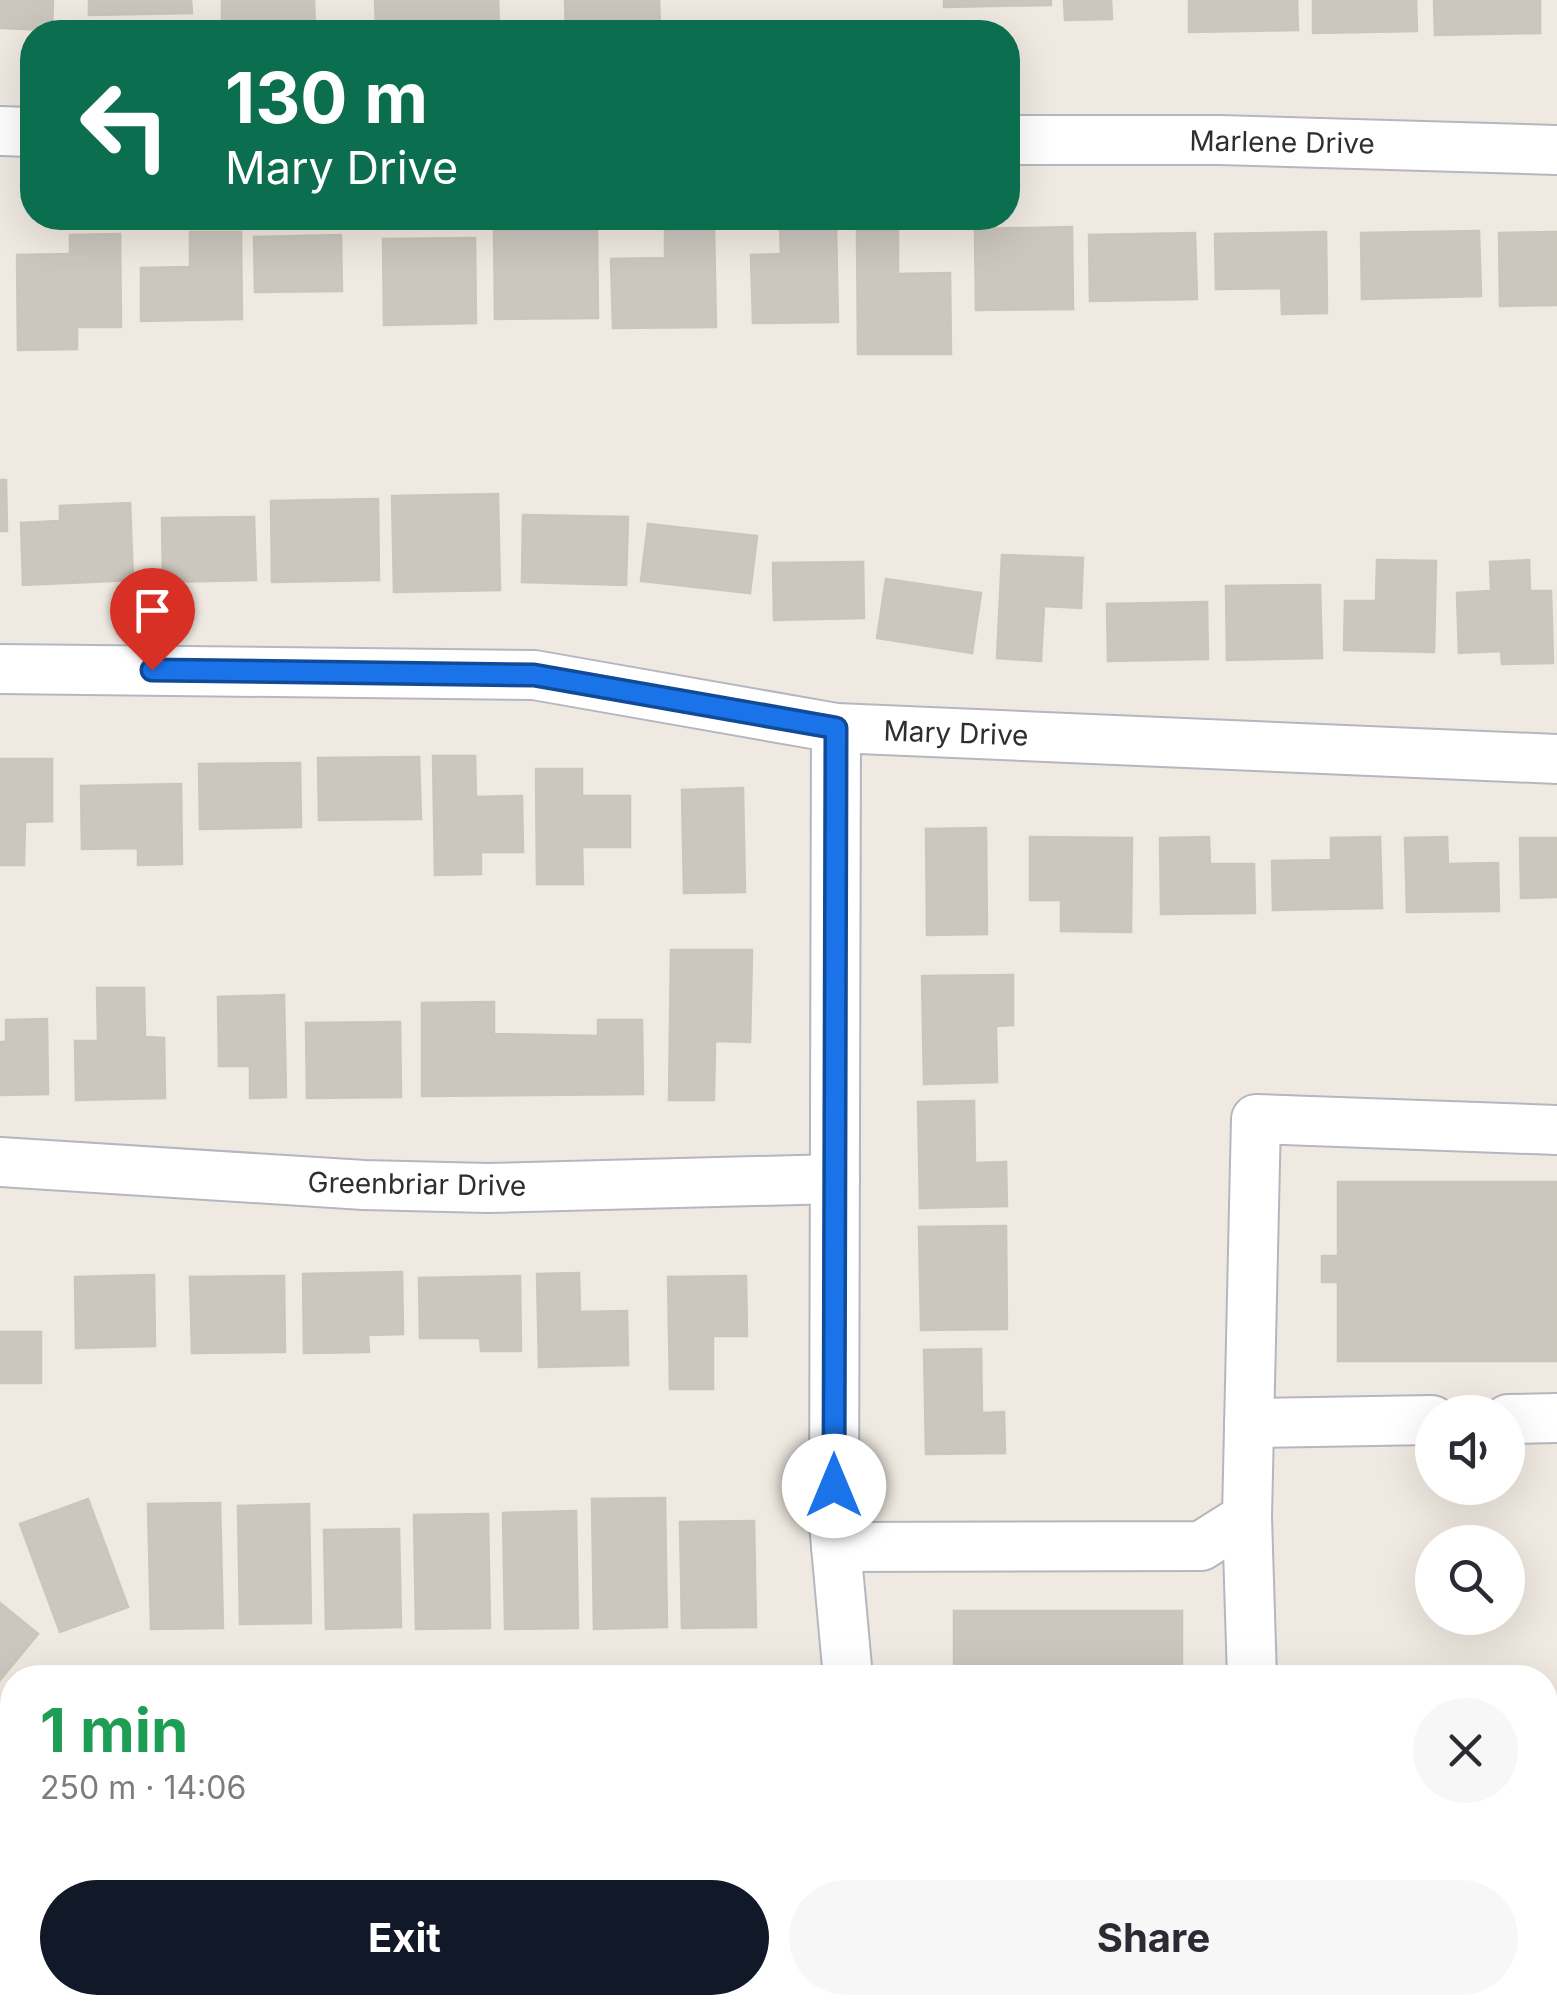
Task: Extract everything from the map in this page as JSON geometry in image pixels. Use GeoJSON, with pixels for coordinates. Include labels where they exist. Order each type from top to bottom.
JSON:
{"type":"FeatureCollection","features":[{"type":"Feature","properties":{"kind":"street","name":"Marlene Drive"},"geometry":{"type":"LineString","coordinates":[[1020,140],[1219,140],[1557,150]]}},
{"type":"Feature","properties":{"kind":"street","name":"Mary Drive"},"geometry":{"type":"LineString","coordinates":[[0,669],[534,675],[836,728],[1557,759]]}},
{"type":"Feature","properties":{"kind":"street"},"geometry":{"type":"LineString","coordinates":[[836,728],[836,1547],[847,1665]]}},
{"type":"Feature","properties":{"kind":"street"},"geometry":{"type":"LineString","coordinates":[[1252,1665],[1247,1517],[1256,1118],[1557,1130]]}},
{"type":"Feature","properties":{"kind":"street","name":"Greenbriar Drive"},"geometry":{"type":"LineString","coordinates":[[0,1162],[470,1188],[835,1180]]}},
{"type":"Feature","properties":{"kind":"street"},"geometry":{"type":"LineString","coordinates":[[1525,1419],[1557,1418]]}},
{"type":"Feature","properties":{"kind":"street"},"geometry":{"type":"LineString","coordinates":[[1250,1423],[1415,1420]]}},
{"type":"Feature","properties":{"kind":"street"},"geometry":{"type":"LineString","coordinates":[[836,1547],[1202,1546],[1247,1517]]}},
{"type":"Feature","properties":{"kind":"building"},"geometry":{"type":"Polygon","coordinates":[[[0,0],[53,0],[52,20],[20,20],[20,29],[0,28],[0,0]]]}},
{"type":"Feature","properties":{"kind":"building"},"geometry":{"type":"Polygon","coordinates":[[[89,0],[191,0],[192,13],[89,15],[89,0]]]}},
{"type":"Feature","properties":{"kind":"building"},"geometry":{"type":"Polygon","coordinates":[[[222,0],[314,0],[315,20],[222,20],[222,0]]]}},
{"type":"Feature","properties":{"kind":"building"},"geometry":{"type":"Polygon","coordinates":[[[375,0],[498,0],[499,20],[376,20],[375,0]]]}},
{"type":"Feature","properties":{"kind":"building"},"geometry":{"type":"Polygon","coordinates":[[[565,0],[659,0],[660,20],[566,20],[565,0]]]}},
{"type":"Feature","properties":{"kind":"building"},"geometry":{"type":"Polygon","coordinates":[[[944,0],[1051,0],[1051,5],[944,7],[944,0]]]}},
{"type":"Feature","properties":{"kind":"building"},"geometry":{"type":"Polygon","coordinates":[[[1064,0],[1111,0],[1112,19],[1065,20],[1064,0]]]}},
{"type":"Feature","properties":{"kind":"building"},"geometry":{"type":"Polygon","coordinates":[[[1189,0],[1297,0],[1298,30],[1189,32],[1189,0]]]}},
{"type":"Feature","properties":{"kind":"building"},"geometry":{"type":"Polygon","coordinates":[[[1313,0],[1416,0],[1417,31],[1313,33],[1313,0]]]}},
{"type":"Feature","properties":{"kind":"building"},"geometry":{"type":"Polygon","coordinates":[[[1434,0],[1540,0],[1540,33],[1435,35],[1434,0]]]}},
{"type":"Feature","properties":{"kind":"building"},"geometry":{"type":"Polygon","coordinates":[[[1072,227],[1073,309],[976,310],[975,230],[1072,227]]]}},
{"type":"Feature","properties":{"kind":"building"},"geometry":{"type":"Polygon","coordinates":[[[494,230],[597,230],[598,318],[495,319],[494,230]]]}},
{"type":"Feature","properties":{"kind":"building"},"geometry":{"type":"Polygon","coordinates":[[[665,230],[714,230],[716,327],[613,328],[611,259],[665,258],[665,230]]]}},
{"type":"Feature","properties":{"kind":"building"},"geometry":{"type":"Polygon","coordinates":[[[780,230],[836,230],[838,322],[753,323],[751,255],[781,254],[780,230]]]}},
{"type":"Feature","properties":{"kind":"building"},"geometry":{"type":"Polygon","coordinates":[[[898,230],[898,274],[950,273],[951,354],[858,354],[857,231],[898,230]]]}},
{"type":"Feature","properties":{"kind":"building"},"geometry":{"type":"Polygon","coordinates":[[[1479,231],[1481,296],[1362,299],[1361,233],[1479,231]]]}},
{"type":"Feature","properties":{"kind":"building"},"geometry":{"type":"Polygon","coordinates":[[[190,232],[241,232],[242,319],[141,321],[141,268],[190,267],[190,232]]]}},
{"type":"Feature","properties":{"kind":"building"},"geometry":{"type":"Polygon","coordinates":[[[1326,232],[1327,313],[1282,314],[1281,288],[1216,289],[1215,234],[1326,232]]]}},
{"type":"Feature","properties":{"kind":"building"},"geometry":{"type":"Polygon","coordinates":[[[1557,232],[1557,305],[1500,306],[1499,233],[1557,232]]]}},
{"type":"Feature","properties":{"kind":"building"},"geometry":{"type":"Polygon","coordinates":[[[1195,233],[1197,299],[1090,301],[1089,235],[1195,233]]]}},
{"type":"Feature","properties":{"kind":"building"},"geometry":{"type":"Polygon","coordinates":[[[120,234],[121,327],[77,327],[77,349],[18,350],[17,255],[70,254],[70,235],[120,234]]]}},
{"type":"Feature","properties":{"kind":"building"},"geometry":{"type":"Polygon","coordinates":[[[341,235],[342,291],[255,292],[254,237],[341,235]]]}},
{"type":"Feature","properties":{"kind":"building"},"geometry":{"type":"Polygon","coordinates":[[[475,238],[476,323],[384,325],[383,239],[475,238]]]}},
{"type":"Feature","properties":{"kind":"building"},"geometry":{"type":"Polygon","coordinates":[[[0,480],[6,480],[7,531],[0,531],[0,480]]]}},
{"type":"Feature","properties":{"kind":"building"},"geometry":{"type":"Polygon","coordinates":[[[498,494],[500,590],[394,592],[392,496],[498,494]]]}},
{"type":"Feature","properties":{"kind":"building"},"geometry":{"type":"Polygon","coordinates":[[[378,499],[379,580],[272,582],[271,501],[378,499]]]}},
{"type":"Feature","properties":{"kind":"building"},"geometry":{"type":"Polygon","coordinates":[[[130,503],[133,580],[23,585],[21,523],[60,521],[60,506],[130,503]]]}},
{"type":"Feature","properties":{"kind":"building"},"geometry":{"type":"Polygon","coordinates":[[[523,515],[628,517],[626,585],[522,582],[523,515]]]}},
{"type":"Feature","properties":{"kind":"building"},"geometry":{"type":"Polygon","coordinates":[[[254,517],[256,580],[163,582],[162,518],[254,517]]]}},
{"type":"Feature","properties":{"kind":"building"},"geometry":{"type":"Polygon","coordinates":[[[648,524],[757,536],[750,593],[641,581],[648,524]]]}},
{"type":"Feature","properties":{"kind":"building"},"geometry":{"type":"Polygon","coordinates":[[[1002,555],[1083,558],[1081,608],[1044,606],[1041,661],[997,658],[1002,555]]]}},
{"type":"Feature","properties":{"kind":"building"},"geometry":{"type":"Polygon","coordinates":[[[1377,560],[1436,561],[1434,652],[1344,650],[1345,601],[1376,601],[1377,560]]]}},
{"type":"Feature","properties":{"kind":"building"},"geometry":{"type":"Polygon","coordinates":[[[1529,560],[1530,591],[1551,591],[1553,663],[1502,664],[1501,651],[1459,653],[1457,593],[1491,591],[1490,562],[1529,560]]]}},
{"type":"Feature","properties":{"kind":"building"},"geometry":{"type":"Polygon","coordinates":[[[863,562],[864,618],[774,620],[773,563],[863,562]]]}},
{"type":"Feature","properties":{"kind":"building"},"geometry":{"type":"Polygon","coordinates":[[[886,579],[981,593],[972,653],[877,638],[886,579]]]}},
{"type":"Feature","properties":{"kind":"building"},"geometry":{"type":"Polygon","coordinates":[[[1320,585],[1322,658],[1227,660],[1226,586],[1320,585]]]}},
{"type":"Feature","properties":{"kind":"building"},"geometry":{"type":"Polygon","coordinates":[[[1207,602],[1208,659],[1108,661],[1107,604],[1207,602]]]}},
{"type":"Feature","properties":{"kind":"building"},"geometry":{"type":"Polygon","coordinates":[[[433,756],[475,756],[476,797],[522,796],[523,852],[481,852],[481,874],[435,875],[433,756]]]}},
{"type":"Feature","properties":{"kind":"building"},"geometry":{"type":"Polygon","coordinates":[[[419,757],[421,819],[319,820],[318,758],[419,757]]]}},
{"type":"Feature","properties":{"kind":"building"},"geometry":{"type":"Polygon","coordinates":[[[0,759],[52,759],[52,821],[25,822],[24,865],[0,865],[0,759]]]}},
{"type":"Feature","properties":{"kind":"building"},"geometry":{"type":"Polygon","coordinates":[[[300,763],[301,827],[200,829],[199,764],[300,763]]]}},
{"type":"Feature","properties":{"kind":"building"},"geometry":{"type":"Polygon","coordinates":[[[536,769],[582,769],[582,796],[630,796],[630,847],[582,847],[583,884],[537,884],[536,769]]]}},
{"type":"Feature","properties":{"kind":"building"},"geometry":{"type":"Polygon","coordinates":[[[181,784],[182,864],[138,865],[138,848],[82,849],[81,786],[181,784]]]}},
{"type":"Feature","properties":{"kind":"building"},"geometry":{"type":"Polygon","coordinates":[[[743,788],[745,892],[684,893],[682,790],[743,788]]]}},
{"type":"Feature","properties":{"kind":"building"},"geometry":{"type":"Polygon","coordinates":[[[986,828],[987,934],[927,935],[926,829],[986,828]]]}},
{"type":"Feature","properties":{"kind":"building"},"geometry":{"type":"Polygon","coordinates":[[[1030,837],[1132,838],[1131,932],[1061,931],[1061,900],[1030,900],[1030,837]]]}},
{"type":"Feature","properties":{"kind":"building"},"geometry":{"type":"Polygon","coordinates":[[[1209,837],[1210,864],[1254,864],[1255,913],[1161,914],[1160,838],[1209,837]]]}},
{"type":"Feature","properties":{"kind":"building"},"geometry":{"type":"Polygon","coordinates":[[[1380,837],[1382,908],[1273,910],[1272,861],[1331,860],[1331,838],[1380,837]]]}},
{"type":"Feature","properties":{"kind":"building"},"geometry":{"type":"Polygon","coordinates":[[[1447,837],[1448,864],[1498,863],[1499,911],[1407,912],[1405,838],[1447,837]]]}},
{"type":"Feature","properties":{"kind":"building"},"geometry":{"type":"Polygon","coordinates":[[[1520,838],[1557,838],[1557,897],[1521,898],[1520,838]]]}},
{"type":"Feature","properties":{"kind":"building"},"geometry":{"type":"Polygon","coordinates":[[[671,950],[752,950],[750,1042],[715,1041],[714,1100],[669,1100],[671,950]]]}},
{"type":"Feature","properties":{"kind":"building"},"geometry":{"type":"Polygon","coordinates":[[[1013,975],[1013,1025],[996,1026],[997,1082],[924,1084],[922,976],[1013,975]]]}},
{"type":"Feature","properties":{"kind":"building"},"geometry":{"type":"Polygon","coordinates":[[[97,988],[144,988],[145,1037],[164,1038],[165,1098],[76,1100],[75,1041],[98,1041],[97,988]]]}},
{"type":"Feature","properties":{"kind":"building"},"geometry":{"type":"Polygon","coordinates":[[[284,995],[286,1097],[250,1098],[250,1066],[219,1066],[218,997],[284,995]]]}},
{"type":"Feature","properties":{"kind":"building"},"geometry":{"type":"Polygon","coordinates":[[[494,1002],[494,1034],[598,1036],[598,1020],[642,1020],[643,1094],[422,1096],[422,1003],[494,1002]]]}},
{"type":"Feature","properties":{"kind":"building"},"geometry":{"type":"Polygon","coordinates":[[[47,1019],[48,1094],[0,1095],[0,1042],[6,1042],[6,1020],[47,1019]]]}},
{"type":"Feature","properties":{"kind":"building"},"geometry":{"type":"Polygon","coordinates":[[[400,1022],[401,1097],[307,1098],[306,1023],[400,1022]]]}},
{"type":"Feature","properties":{"kind":"building"},"geometry":{"type":"Polygon","coordinates":[[[974,1101],[975,1163],[1006,1162],[1007,1206],[920,1208],[918,1102],[974,1101]]]}},
{"type":"Feature","properties":{"kind":"building"},"geometry":{"type":"Polygon","coordinates":[[[1338,1182],[1557,1182],[1557,1361],[1338,1361],[1338,1282],[1322,1282],[1322,1256],[1338,1256],[1338,1182]]]}},
{"type":"Feature","properties":{"kind":"building"},"geometry":{"type":"Polygon","coordinates":[[[1006,1226],[1007,1329],[921,1330],[919,1227],[1006,1226]]]}},
{"type":"Feature","properties":{"kind":"building"},"geometry":{"type":"Polygon","coordinates":[[[402,1272],[403,1334],[368,1335],[369,1352],[304,1353],[303,1274],[402,1272]]]}},
{"type":"Feature","properties":{"kind":"building"},"geometry":{"type":"Polygon","coordinates":[[[579,1273],[580,1312],[627,1311],[628,1365],[539,1367],[537,1274],[579,1273]]]}},
{"type":"Feature","properties":{"kind":"building"},"geometry":{"type":"Polygon","coordinates":[[[154,1275],[155,1346],[76,1348],[75,1277],[154,1275]]]}},
{"type":"Feature","properties":{"kind":"building"},"geometry":{"type":"Polygon","coordinates":[[[284,1276],[285,1352],[192,1353],[190,1277],[284,1276]]]}},
{"type":"Feature","properties":{"kind":"building"},"geometry":{"type":"Polygon","coordinates":[[[520,1276],[521,1351],[481,1351],[480,1338],[420,1338],[419,1278],[520,1276]]]}},
{"type":"Feature","properties":{"kind":"building"},"geometry":{"type":"Polygon","coordinates":[[[746,1276],[747,1336],[713,1336],[713,1389],[670,1389],[668,1277],[746,1276]]]}},
{"type":"Feature","properties":{"kind":"building"},"geometry":{"type":"Polygon","coordinates":[[[0,1332],[41,1332],[41,1383],[0,1383],[0,1332]]]}},
{"type":"Feature","properties":{"kind":"building"},"geometry":{"type":"Polygon","coordinates":[[[981,1349],[982,1413],[1004,1412],[1005,1453],[926,1454],[924,1350],[981,1349]]]}},
{"type":"Feature","properties":{"kind":"building"},"geometry":{"type":"Polygon","coordinates":[[[665,1498],[667,1627],[594,1629],[592,1499],[665,1498]]]}},
{"type":"Feature","properties":{"kind":"building"},"geometry":{"type":"Polygon","coordinates":[[[88,1499],[128,1607],[60,1632],[20,1524],[88,1499]]]}},
{"type":"Feature","properties":{"kind":"building"},"geometry":{"type":"Polygon","coordinates":[[[220,1503],[223,1628],[151,1629],[148,1504],[220,1503]]]}},
{"type":"Feature","properties":{"kind":"building"},"geometry":{"type":"Polygon","coordinates":[[[309,1504],[311,1623],[240,1624],[238,1506],[309,1504]]]}},
{"type":"Feature","properties":{"kind":"building"},"geometry":{"type":"Polygon","coordinates":[[[576,1511],[578,1628],[505,1629],[503,1513],[576,1511]]]}},
{"type":"Feature","properties":{"kind":"building"},"geometry":{"type":"Polygon","coordinates":[[[488,1514],[490,1628],[416,1629],[414,1515],[488,1514]]]}},
{"type":"Feature","properties":{"kind":"building"},"geometry":{"type":"Polygon","coordinates":[[[754,1521],[756,1627],[682,1628],[680,1522],[754,1521]]]}},
{"type":"Feature","properties":{"kind":"building"},"geometry":{"type":"Polygon","coordinates":[[[399,1529],[401,1627],[326,1629],[324,1530],[399,1529]]]}},
{"type":"Feature","properties":{"kind":"building"},"geometry":{"type":"Polygon","coordinates":[[[0,1603],[38,1634],[12,1665],[0,1665],[0,1603]]]}},
{"type":"Feature","properties":{"kind":"building"},"geometry":{"type":"Polygon","coordinates":[[[954,1611],[1182,1611],[1182,1665],[954,1665],[954,1611]]]}},
{"type":"Feature","properties":{"kind":"route"},"geometry":{"type":"LineString","coordinates":[[152,670],[534,675],[836,728],[834,1486]]}}]}
